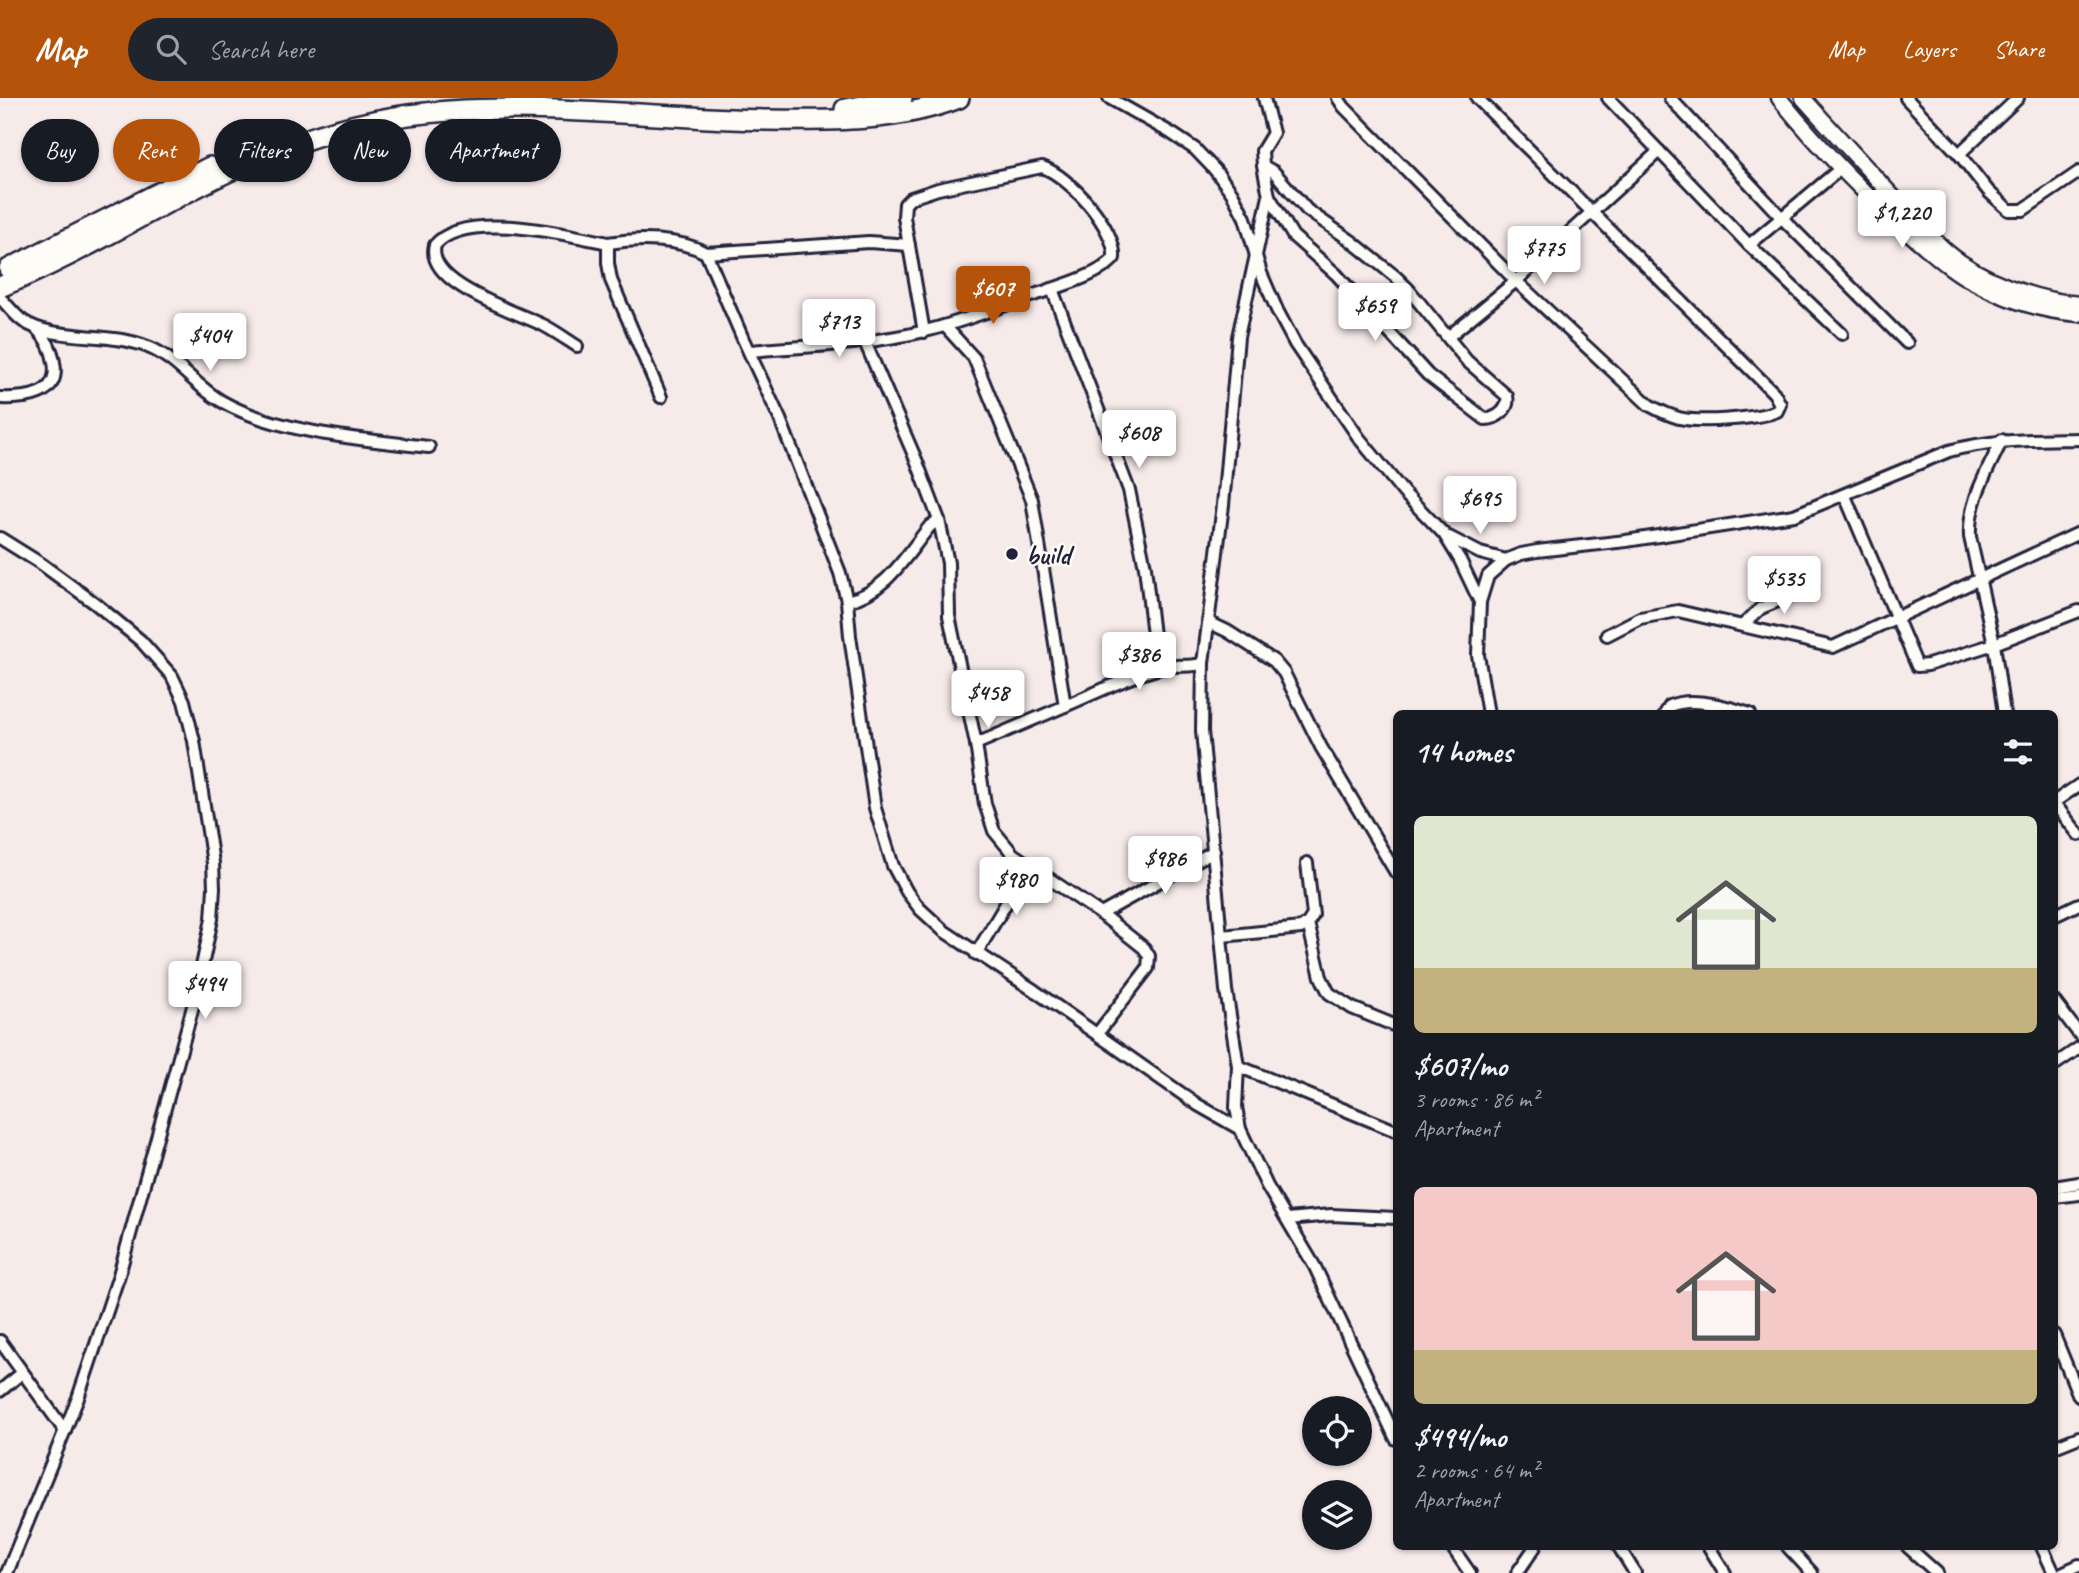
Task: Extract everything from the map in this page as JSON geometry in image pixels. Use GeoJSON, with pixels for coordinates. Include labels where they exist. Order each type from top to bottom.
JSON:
{"type":"FeatureCollection","features":[{"type":"Feature","properties":{"kind":"highway"},"geometry":{"type":"LineString","coordinates":[[0,273],[29,261],[198,173],[247,150],[317,123],[389,106],[460,99],[515,98]]}},
{"type":"Feature","properties":{"kind":"highway"},"geometry":{"type":"LineString","coordinates":[[549,98],[769,109],[843,109],[902,98]]}},
{"type":"Feature","properties":{"kind":"highway"},"geometry":{"type":"LineString","coordinates":[[0,286],[42,270],[211,180],[251,162],[299,142],[371,122],[448,111],[540,109],[700,119],[851,121],[888,116],[959,98]]}},
{"type":"Feature","properties":{"kind":"street"},"geometry":{"type":"LineString","coordinates":[[1108,98],[1195,149],[1232,193],[1245,219],[1261,274],[1277,310],[1316,377],[1381,466],[1444,534],[1464,566],[1480,602]]}},
{"type":"Feature","properties":{"kind":"street"},"geometry":{"type":"LineString","coordinates":[[1263,166],[1274,172],[1307,211],[1350,240],[1396,277],[1467,361],[1507,396],[1508,405],[1496,417],[1488,420],[1480,417],[1428,375],[1336,274],[1293,236],[1269,196],[1263,166],[1262,152],[1273,133],[1264,98]]}},
{"type":"Feature","properties":{"kind":"street"},"geometry":{"type":"LineString","coordinates":[[1338,98],[1516,281],[1636,396],[1657,410],[1695,420],[1743,417],[1777,411],[1779,402],[1774,393],[1479,98]]}},
{"type":"Feature","properties":{"kind":"street"},"geometry":{"type":"LineString","coordinates":[[1608,98],[1749,244],[1842,334]]}},
{"type":"Feature","properties":{"kind":"street"},"geometry":{"type":"LineString","coordinates":[[1670,98],[1781,217],[1907,343]]}},
{"type":"Feature","properties":{"kind":"street"},"geometry":{"type":"LineString","coordinates":[[1779,98],[1840,169],[1913,236],[1970,280],[2003,296],[2040,307],[2079,314]]}},
{"type":"Feature","properties":{"kind":"street"},"geometry":{"type":"LineString","coordinates":[[1804,98],[1892,196],[1948,252],[1978,272],[2008,286],[2079,303]]}},
{"type":"Feature","properties":{"kind":"street"},"geometry":{"type":"LineString","coordinates":[[1906,98],[1959,154],[1989,192],[2003,206],[2014,211],[2023,210],[2079,172]]}},
{"type":"Feature","properties":{"kind":"street"},"geometry":{"type":"LineString","coordinates":[[1959,154],[2018,98]]}},
{"type":"Feature","properties":{"kind":"street"},"geometry":{"type":"LineString","coordinates":[[1448,337],[1516,281],[1659,151]]}},
{"type":"Feature","properties":{"kind":"street"},"geometry":{"type":"LineString","coordinates":[[749,351],[865,342],[924,332],[945,326],[1052,289],[1110,264],[1115,252],[1108,234],[1067,181],[1042,167],[911,198],[904,209],[924,332]]}},
{"type":"Feature","properties":{"kind":"street"},"geometry":{"type":"LineString","coordinates":[[1749,244],[1840,169]]}},
{"type":"Feature","properties":{"kind":"street"},"geometry":{"type":"LineString","coordinates":[[1269,196],[1238,337],[1223,505],[1203,663],[1202,730],[1226,990],[1238,1066],[1236,1107],[1240,1129],[1267,1186],[1315,1267],[1393,1433]]}},
{"type":"Feature","properties":{"kind":"street"},"geometry":{"type":"LineString","coordinates":[[577,346],[544,326],[466,289],[438,267],[433,251],[435,245],[445,236],[489,227],[515,226],[608,243],[623,241],[684,245],[706,253],[869,242],[908,244]]}},
{"type":"Feature","properties":{"kind":"street"},"geometry":{"type":"LineString","coordinates":[[608,243],[611,280],[661,397]]}},
{"type":"Feature","properties":{"kind":"street"},"geometry":{"type":"LineString","coordinates":[[706,253],[780,419],[829,541],[847,601],[875,808],[893,866],[907,892],[920,909],[944,931],[976,954],[1035,991],[1198,1105],[1240,1129]]}},
{"type":"Feature","properties":{"kind":"street"},"geometry":{"type":"LineString","coordinates":[[1052,289],[1129,490],[1145,567],[1157,669]]}},
{"type":"Feature","properties":{"kind":"street"},"geometry":{"type":"LineString","coordinates":[[0,299],[22,321],[36,328],[111,337],[149,347],[165,356],[221,401],[274,422],[360,439],[429,447]]}},
{"type":"Feature","properties":{"kind":"street"},"geometry":{"type":"LineString","coordinates":[[945,326],[974,358],[1032,500],[1065,706]]}},
{"type":"Feature","properties":{"kind":"street"},"geometry":{"type":"LineString","coordinates":[[0,398],[36,395],[53,384],[56,370],[54,359],[49,345],[36,328]]}},
{"type":"Feature","properties":{"kind":"street"},"geometry":{"type":"LineString","coordinates":[[865,342],[939,520],[948,563],[950,616],[976,744],[985,804],[994,831],[1004,846],[1101,914],[1144,948],[1150,960],[1141,979],[1097,1034]]}},
{"type":"Feature","properties":{"kind":"street"},"geometry":{"type":"LineString","coordinates":[[1487,710],[1478,655],[1480,602],[1488,576],[1506,560],[1537,551],[1776,519],[1815,508],[1949,451],[1974,444],[2002,440],[2079,439]]}},
{"type":"Feature","properties":{"kind":"street"},"geometry":{"type":"LineString","coordinates":[[2002,440],[1971,510],[1970,537],[1994,645],[2003,710]]}},
{"type":"Feature","properties":{"kind":"street"},"geometry":{"type":"LineString","coordinates":[[1845,495],[1917,666],[1994,645],[2079,611]]}},
{"type":"Feature","properties":{"kind":"street"},"geometry":{"type":"LineString","coordinates":[[847,601],[863,596],[885,581],[930,526],[939,520]]}},
{"type":"Feature","properties":{"kind":"street"},"geometry":{"type":"LineString","coordinates":[[1607,635],[1640,618],[1671,611],[1833,647],[2079,533]]}},
{"type":"Feature","properties":{"kind":"street"},"geometry":{"type":"LineString","coordinates":[[1444,534],[1467,548],[1506,560]]}},
{"type":"Feature","properties":{"kind":"street"},"geometry":{"type":"LineString","coordinates":[[0,538],[96,604],[141,641],[172,677],[184,701],[194,741],[213,863],[212,919],[195,999],[119,1275],[78,1398],[7,1573]]}},
{"type":"Feature","properties":{"kind":"street"},"geometry":{"type":"LineString","coordinates":[[1743,625],[1761,608],[1812,587]]}},
{"type":"Feature","properties":{"kind":"street"},"geometry":{"type":"LineString","coordinates":[[1208,622],[1268,658],[1284,673],[1321,747],[1393,868]]}},
{"type":"Feature","properties":{"kind":"street"},"geometry":{"type":"LineString","coordinates":[[976,744],[1157,669],[1172,665],[1197,666],[1203,663]]}},
{"type":"Feature","properties":{"kind":"street"},"geometry":{"type":"LineString","coordinates":[[1668,710],[1670,706],[1685,702],[1718,705],[1736,710]]}},
{"type":"Feature","properties":{"kind":"street"},"geometry":{"type":"LineString","coordinates":[[2058,799],[2079,785]]}},
{"type":"Feature","properties":{"kind":"street"},"geometry":{"type":"LineString","coordinates":[[2058,807],[2079,835]]}},
{"type":"Feature","properties":{"kind":"street"},"geometry":{"type":"LineString","coordinates":[[1101,914],[1214,851]]}},
{"type":"Feature","properties":{"kind":"street"},"geometry":{"type":"LineString","coordinates":[[1222,936],[1301,928],[1308,923],[1313,915],[1307,863]]}},
{"type":"Feature","properties":{"kind":"street"},"geometry":{"type":"LineString","coordinates":[[976,954],[1029,865]]}},
{"type":"Feature","properties":{"kind":"street"},"geometry":{"type":"LineString","coordinates":[[2058,914],[2079,904]]}},
{"type":"Feature","properties":{"kind":"street"},"geometry":{"type":"LineString","coordinates":[[1308,923],[1321,977],[1329,993],[1352,1008],[1393,1025]]}},
{"type":"Feature","properties":{"kind":"street"},"geometry":{"type":"LineString","coordinates":[[2058,1005],[2079,1034]]}},
{"type":"Feature","properties":{"kind":"street"},"geometry":{"type":"LineString","coordinates":[[2058,1062],[2079,1048]]}},
{"type":"Feature","properties":{"kind":"street"},"geometry":{"type":"LineString","coordinates":[[1238,1066],[1393,1130]]}},
{"type":"Feature","properties":{"kind":"street"},"geometry":{"type":"LineString","coordinates":[[2058,1186],[2079,1183]]}},
{"type":"Feature","properties":{"kind":"street"},"geometry":{"type":"LineString","coordinates":[[2058,1196],[2079,1194]]}},
{"type":"Feature","properties":{"kind":"street"},"geometry":{"type":"LineString","coordinates":[[1288,1219],[1331,1215],[1393,1217]]}},
{"type":"Feature","properties":{"kind":"street"},"geometry":{"type":"LineString","coordinates":[[0,1341],[65,1431]]}},
{"type":"Feature","properties":{"kind":"street"},"geometry":{"type":"LineString","coordinates":[[2058,1345],[2079,1396]]}},
{"type":"Feature","properties":{"kind":"street"},"geometry":{"type":"LineString","coordinates":[[0,1391],[22,1373]]}},
{"type":"Feature","properties":{"kind":"street"},"geometry":{"type":"LineString","coordinates":[[2058,1445],[2079,1437]]}},
{"type":"Feature","properties":{"kind":"street"},"geometry":{"type":"LineString","coordinates":[[1454,1550],[1470,1573]]}},
{"type":"Feature","properties":{"kind":"street"},"geometry":{"type":"LineString","coordinates":[[1517,1573],[1533,1550]]}},
{"type":"Feature","properties":{"kind":"street"},"geometry":{"type":"LineString","coordinates":[[1621,1550],[1635,1573]]}},
{"type":"Feature","properties":{"kind":"street"},"geometry":{"type":"LineString","coordinates":[[1711,1550],[1725,1573]]}},
{"type":"Feature","properties":{"kind":"street"},"geometry":{"type":"LineString","coordinates":[[1791,1550],[1812,1573]]}},
{"type":"Feature","properties":{"kind":"street"},"geometry":{"type":"LineString","coordinates":[[1911,1550],[1937,1573]]}},
{"type":"Feature","properties":{"kind":"street"},"geometry":{"type":"LineString","coordinates":[[2043,1550],[2054,1573]]}},
{"type":"Feature","properties":{"kind":"street"},"geometry":{"type":"LineString","coordinates":[[2062,1573],[2079,1565]]}},
{"type":"Feature","properties":{"kind":"place","name":"build"},"geometry":{"type":"Point","coordinates":[1012,554]}}]}
